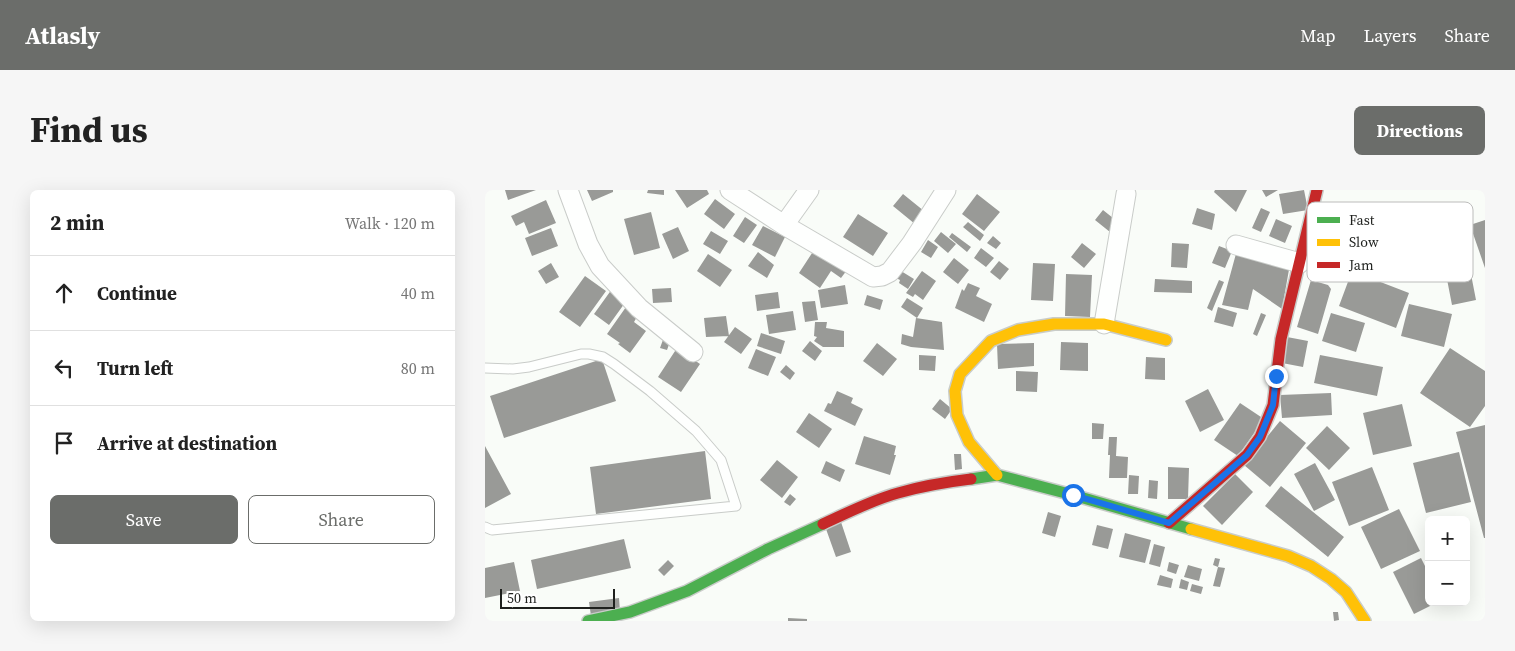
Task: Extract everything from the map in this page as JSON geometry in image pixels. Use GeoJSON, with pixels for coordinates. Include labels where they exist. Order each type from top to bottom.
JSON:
{"type":"FeatureCollection","features":[{"type":"Feature","properties":{"kind":"street"},"geometry":{"type":"LineString","coordinates":[[568,190],[588,244],[600,266],[639,308],[693,352]]}},
{"type":"Feature","properties":{"kind":"street"},"geometry":{"type":"LineString","coordinates":[[730,190],[784,225],[873,277],[891,272],[946,190]]}},
{"type":"Feature","properties":{"kind":"street"},"geometry":{"type":"LineString","coordinates":[[784,225],[809,190]]}},
{"type":"Feature","properties":{"kind":"street"},"geometry":{"type":"LineString","coordinates":[[1104,324],[1126,194]]}},
{"type":"Feature","properties":{"kind":"street"},"geometry":{"type":"LineString","coordinates":[[1169,523],[1247,455],[1260,437],[1273,405],[1281,339],[1307,233]]}},
{"type":"Feature","properties":{"kind":"street"},"geometry":{"type":"LineString","coordinates":[[1236,245],[1300,263]]}},
{"type":"Feature","properties":{"kind":"street"},"geometry":{"type":"LineString","coordinates":[[997,475],[969,442],[957,415],[955,391],[960,374],[969,362],[991,341],[1018,330],[1054,324],[1104,324],[1166,340]]}},
{"type":"Feature","properties":{"kind":"street"},"geometry":{"type":"LineString","coordinates":[[588,621],[630,612],[687,591],[768,549],[861,506],[897,493],[938,483],[997,475],[1288,556],[1311,566],[1331,579],[1346,592],[1365,621]]}},
{"type":"Feature","properties":{"kind":"lane"},"geometry":{"type":"LineString","coordinates":[[485,368],[513,369],[529,367],[581,354],[603,357],[650,391],[696,431],[721,460],[736,506],[492,530],[485,527]]}},
{"type":"Feature","properties":{"kind":"building"},"geometry":{"type":"Polygon","coordinates":[[[505,190],[536,190],[508,200],[505,190]]]}},
{"type":"Feature","properties":{"kind":"building"},"geometry":{"type":"Polygon","coordinates":[[[587,190],[613,190],[613,192],[592,201],[587,190]]]}},
{"type":"Feature","properties":{"kind":"building"},"geometry":{"type":"Polygon","coordinates":[[[648,190],[664,190],[664,195],[647,193],[648,190]]]}},
{"type":"Feature","properties":{"kind":"building"},"geometry":{"type":"Polygon","coordinates":[[[675,190],[707,190],[709,194],[687,208],[675,190]]]}},
{"type":"Feature","properties":{"kind":"building"},"geometry":{"type":"Polygon","coordinates":[[[1215,190],[1247,190],[1236,212],[1214,192],[1215,190]]]}},
{"type":"Feature","properties":{"kind":"building"},"geometry":{"type":"Polygon","coordinates":[[[1262,190],[1278,190],[1266,197],[1262,190]]]}},
{"type":"Feature","properties":{"kind":"building"},"geometry":{"type":"Polygon","coordinates":[[[1304,190],[1307,210],[1283,214],[1279,194],[1304,190]]]}},
{"type":"Feature","properties":{"kind":"building"},"geometry":{"type":"Polygon","coordinates":[[[903,194],[924,211],[915,224],[893,206],[903,194]]]}},
{"type":"Feature","properties":{"kind":"building"},"geometry":{"type":"Polygon","coordinates":[[[977,194],[1000,212],[984,231],[962,214],[977,194]]]}},
{"type":"Feature","properties":{"kind":"building"},"geometry":{"type":"Polygon","coordinates":[[[715,199],[735,214],[724,229],[704,214],[715,199]]]}},
{"type":"Feature","properties":{"kind":"building"},"geometry":{"type":"Polygon","coordinates":[[[546,200],[556,223],[529,234],[524,222],[516,226],[511,216],[546,200]]]}},
{"type":"Feature","properties":{"kind":"building"},"geometry":{"type":"Polygon","coordinates":[[[1197,208],[1215,214],[1212,230],[1192,224],[1197,208]]]}},
{"type":"Feature","properties":{"kind":"building"},"geometry":{"type":"Polygon","coordinates":[[[1261,208],[1270,212],[1261,232],[1252,228],[1261,208]]]}},
{"type":"Feature","properties":{"kind":"building"},"geometry":{"type":"Polygon","coordinates":[[[1103,210],[1118,222],[1110,232],[1095,220],[1103,210]]]}},
{"type":"Feature","properties":{"kind":"building"},"geometry":{"type":"Polygon","coordinates":[[[651,212],[660,248],[634,255],[624,219],[651,212]]]}},
{"type":"Feature","properties":{"kind":"building"},"geometry":{"type":"Polygon","coordinates":[[[858,214],[888,233],[873,256],[843,237],[858,214]]]}},
{"type":"Feature","properties":{"kind":"building"},"geometry":{"type":"Polygon","coordinates":[[[745,217],[757,225],[744,243],[733,236],[745,217]]]}},
{"type":"Feature","properties":{"kind":"building"},"geometry":{"type":"Polygon","coordinates":[[[1276,219],[1292,226],[1285,243],[1269,236],[1276,219]]]}},
{"type":"Feature","properties":{"kind":"building"},"geometry":{"type":"Polygon","coordinates":[[[1485,220],[1485,268],[1473,234],[1473,224],[1485,220]]]}},
{"type":"Feature","properties":{"kind":"building"},"geometry":{"type":"Polygon","coordinates":[[[968,222],[984,235],[980,241],[963,227],[968,222]]]}},
{"type":"Feature","properties":{"kind":"building"},"geometry":{"type":"Polygon","coordinates":[[[763,226],[785,237],[775,257],[752,245],[763,226]]]}},
{"type":"Feature","properties":{"kind":"building"},"geometry":{"type":"Polygon","coordinates":[[[678,227],[689,251],[673,259],[662,234],[678,227]]]}},
{"type":"Feature","properties":{"kind":"building"},"geometry":{"type":"Polygon","coordinates":[[[551,228],[558,246],[532,256],[525,238],[551,228]]]}},
{"type":"Feature","properties":{"kind":"building"},"geometry":{"type":"Polygon","coordinates":[[[711,231],[728,241],[720,254],[703,244],[711,231]]]}},
{"type":"Feature","properties":{"kind":"building"},"geometry":{"type":"Polygon","coordinates":[[[941,232],[956,244],[948,253],[934,241],[941,232]]]}},
{"type":"Feature","properties":{"kind":"building"},"geometry":{"type":"Polygon","coordinates":[[[952,233],[971,247],[967,252],[949,237],[952,233]]]}},
{"type":"Feature","properties":{"kind":"building"},"geometry":{"type":"Polygon","coordinates":[[[993,236],[1001,243],[996,249],[987,243],[993,236]]]}},
{"type":"Feature","properties":{"kind":"building"},"geometry":{"type":"Polygon","coordinates":[[[928,240],[938,247],[931,258],[921,252],[928,240]]]}},
{"type":"Feature","properties":{"kind":"building"},"geometry":{"type":"Polygon","coordinates":[[[1082,243],[1096,254],[1084,268],[1071,257],[1082,243]]]}},
{"type":"Feature","properties":{"kind":"building"},"geometry":{"type":"Polygon","coordinates":[[[1172,243],[1189,244],[1187,268],[1171,267],[1172,243]]]}},
{"type":"Feature","properties":{"kind":"building"},"geometry":{"type":"Polygon","coordinates":[[[1219,246],[1232,251],[1225,268],[1212,263],[1219,246]]]}},
{"type":"Feature","properties":{"kind":"building"},"geometry":{"type":"Polygon","coordinates":[[[816,247],[847,270],[841,278],[831,271],[820,288],[799,273],[816,247]]]}},
{"type":"Feature","properties":{"kind":"building"},"geometry":{"type":"Polygon","coordinates":[[[981,248],[994,258],[986,267],[974,258],[981,248]]]}},
{"type":"Feature","properties":{"kind":"building"},"geometry":{"type":"Polygon","coordinates":[[[1237,250],[1290,264],[1282,309],[1253,289],[1248,310],[1222,305],[1237,250]]]}},
{"type":"Feature","properties":{"kind":"building"},"geometry":{"type":"Polygon","coordinates":[[[758,252],[774,265],[767,278],[748,266],[758,252]]]}},
{"type":"Feature","properties":{"kind":"building"},"geometry":{"type":"Polygon","coordinates":[[[708,254],[732,270],[720,287],[697,271],[708,254]]]}},
{"type":"Feature","properties":{"kind":"building"},"geometry":{"type":"Polygon","coordinates":[[[954,258],[969,270],[958,284],[943,272],[954,258]]]}},
{"type":"Feature","properties":{"kind":"building"},"geometry":{"type":"Polygon","coordinates":[[[999,261],[1009,269],[1000,280],[990,272],[999,261]]]}},
{"type":"Feature","properties":{"kind":"building"},"geometry":{"type":"Polygon","coordinates":[[[551,263],[559,277],[546,284],[538,271],[551,263]]]}},
{"type":"Feature","properties":{"kind":"building"},"geometry":{"type":"Polygon","coordinates":[[[1033,263],[1055,264],[1053,301],[1031,300],[1033,263]]]}},
{"type":"Feature","properties":{"kind":"building"},"geometry":{"type":"Polygon","coordinates":[[[901,271],[914,279],[908,289],[899,283],[900,280],[896,278],[901,271]]]}},
{"type":"Feature","properties":{"kind":"building"},"geometry":{"type":"Polygon","coordinates":[[[922,271],[936,281],[923,300],[915,294],[913,297],[906,293],[922,271]]]}},
{"type":"Feature","properties":{"kind":"building"},"geometry":{"type":"Polygon","coordinates":[[[1066,274],[1092,275],[1090,317],[1065,316],[1066,274]]]}},
{"type":"Feature","properties":{"kind":"building"},"geometry":{"type":"Polygon","coordinates":[[[585,276],[606,291],[580,327],[559,312],[585,276]]]}},
{"type":"Feature","properties":{"kind":"building"},"geometry":{"type":"Polygon","coordinates":[[[1155,279],[1192,281],[1192,293],[1154,292],[1155,279]]]}},
{"type":"Feature","properties":{"kind":"building"},"geometry":{"type":"Polygon","coordinates":[[[1219,280],[1224,282],[1212,311],[1207,308],[1219,280]]]}},
{"type":"Feature","properties":{"kind":"building"},"geometry":{"type":"Polygon","coordinates":[[[1310,282],[1328,285],[1331,289],[1318,334],[1297,327],[1310,282]]]}},
{"type":"Feature","properties":{"kind":"building"},"geometry":{"type":"Polygon","coordinates":[[[1348,282],[1380,282],[1409,293],[1396,328],[1339,306],[1348,282]]]}},
{"type":"Feature","properties":{"kind":"building"},"geometry":{"type":"Polygon","coordinates":[[[1448,282],[1472,282],[1476,300],[1452,305],[1448,282]]]}},
{"type":"Feature","properties":{"kind":"building"},"geometry":{"type":"Polygon","coordinates":[[[968,283],[980,288],[976,296],[992,304],[984,322],[955,308],[962,289],[964,291],[968,283]]]}},
{"type":"Feature","properties":{"kind":"building"},"geometry":{"type":"Polygon","coordinates":[[[845,285],[848,304],[821,308],[818,290],[845,285]]]}},
{"type":"Feature","properties":{"kind":"building"},"geometry":{"type":"Polygon","coordinates":[[[671,288],[672,302],[653,303],[652,289],[671,288]]]}},
{"type":"Feature","properties":{"kind":"building"},"geometry":{"type":"Polygon","coordinates":[[[612,289],[627,300],[609,325],[594,314],[612,289]]]}},
{"type":"Feature","properties":{"kind":"building"},"geometry":{"type":"Polygon","coordinates":[[[778,292],[780,308],[757,311],[755,295],[778,292]]]}},
{"type":"Feature","properties":{"kind":"building"},"geometry":{"type":"Polygon","coordinates":[[[867,295],[883,300],[880,310],[864,305],[867,295]]]}},
{"type":"Feature","properties":{"kind":"building"},"geometry":{"type":"Polygon","coordinates":[[[907,298],[923,308],[917,318],[901,307],[907,298]]]}},
{"type":"Feature","properties":{"kind":"building"},"geometry":{"type":"Polygon","coordinates":[[[815,301],[818,320],[805,322],[802,302],[815,301]]]}},
{"type":"Feature","properties":{"kind":"building"},"geometry":{"type":"Polygon","coordinates":[[[1409,304],[1452,314],[1444,347],[1401,336],[1409,304]]]}},
{"type":"Feature","properties":{"kind":"building"},"geometry":{"type":"Polygon","coordinates":[[[626,307],[638,315],[634,322],[646,331],[630,353],[607,334],[626,307]]]}},
{"type":"Feature","properties":{"kind":"building"},"geometry":{"type":"Polygon","coordinates":[[[1218,307],[1237,313],[1233,327],[1214,322],[1218,307]]]}},
{"type":"Feature","properties":{"kind":"building"},"geometry":{"type":"Polygon","coordinates":[[[793,311],[796,330],[769,334],[766,315],[793,311]]]}},
{"type":"Feature","properties":{"kind":"building"},"geometry":{"type":"Polygon","coordinates":[[[1261,313],[1266,315],[1257,336],[1253,334],[1261,313]]]}},
{"type":"Feature","properties":{"kind":"building"},"geometry":{"type":"Polygon","coordinates":[[[1331,313],[1365,323],[1356,352],[1322,341],[1331,313]]]}},
{"type":"Feature","properties":{"kind":"building"},"geometry":{"type":"Polygon","coordinates":[[[726,316],[729,336],[706,337],[704,318],[726,316]]]}},
{"type":"Feature","properties":{"kind":"building"},"geometry":{"type":"Polygon","coordinates":[[[916,318],[942,322],[944,350],[911,347],[901,344],[902,334],[913,337],[916,318]]]}},
{"type":"Feature","properties":{"kind":"building"},"geometry":{"type":"Polygon","coordinates":[[[815,322],[827,322],[826,328],[844,331],[844,347],[823,347],[814,341],[817,337],[814,336],[815,322]]]}},
{"type":"Feature","properties":{"kind":"building"},"geometry":{"type":"Polygon","coordinates":[[[735,327],[752,339],[741,354],[724,342],[735,327]]]}},
{"type":"Feature","properties":{"kind":"building"},"geometry":{"type":"Polygon","coordinates":[[[761,333],[785,341],[781,354],[757,346],[761,333]]]}},
{"type":"Feature","properties":{"kind":"building"},"geometry":{"type":"Polygon","coordinates":[[[664,337],[671,339],[667,350],[660,348],[664,337]]]}},
{"type":"Feature","properties":{"kind":"building"},"geometry":{"type":"Polygon","coordinates":[[[1287,337],[1308,341],[1303,367],[1282,363],[1287,337]]]}},
{"type":"Feature","properties":{"kind":"building"},"geometry":{"type":"Polygon","coordinates":[[[810,341],[822,351],[815,361],[802,351],[810,341]]]}},
{"type":"Feature","properties":{"kind":"building"},"geometry":{"type":"Polygon","coordinates":[[[1061,342],[1088,343],[1088,371],[1060,370],[1061,342]]]}},
{"type":"Feature","properties":{"kind":"building"},"geometry":{"type":"Polygon","coordinates":[[[877,343],[897,359],[883,376],[863,361],[877,343]]]}},
{"type":"Feature","properties":{"kind":"building"},"geometry":{"type":"Polygon","coordinates":[[[1034,343],[1034,366],[998,369],[997,344],[1034,343]]]}},
{"type":"Feature","properties":{"kind":"building"},"geometry":{"type":"Polygon","coordinates":[[[677,348],[700,364],[681,392],[658,377],[677,348]]]}},
{"type":"Feature","properties":{"kind":"building"},"geometry":{"type":"Polygon","coordinates":[[[1450,348],[1485,371],[1485,406],[1470,427],[1420,393],[1450,348]]]}},
{"type":"Feature","properties":{"kind":"building"},"geometry":{"type":"Polygon","coordinates":[[[756,349],[776,357],[768,376],[748,368],[756,349]]]}},
{"type":"Feature","properties":{"kind":"building"},"geometry":{"type":"Polygon","coordinates":[[[919,355],[936,356],[935,371],[919,370],[919,355]]]}},
{"type":"Feature","properties":{"kind":"building"},"geometry":{"type":"Polygon","coordinates":[[[1320,355],[1383,367],[1377,396],[1314,383],[1320,355]]]}},
{"type":"Feature","properties":{"kind":"building"},"geometry":{"type":"Polygon","coordinates":[[[1146,357],[1165,358],[1165,380],[1145,379],[1146,357]]]}},
{"type":"Feature","properties":{"kind":"building"},"geometry":{"type":"Polygon","coordinates":[[[602,359],[616,401],[504,438],[490,396],[602,359]]]}},
{"type":"Feature","properties":{"kind":"building"},"geometry":{"type":"Polygon","coordinates":[[[786,365],[795,373],[790,380],[780,372],[786,365]]]}},
{"type":"Feature","properties":{"kind":"building"},"geometry":{"type":"Polygon","coordinates":[[[1016,371],[1038,372],[1037,392],[1016,391],[1016,371]]]}},
{"type":"Feature","properties":{"kind":"building"},"geometry":{"type":"Polygon","coordinates":[[[1208,389],[1224,420],[1200,432],[1185,401],[1208,389]]]}},
{"type":"Feature","properties":{"kind":"building"},"geometry":{"type":"Polygon","coordinates":[[[837,391],[853,398],[851,403],[863,409],[855,426],[824,411],[828,403],[831,404],[837,391]]]}},
{"type":"Feature","properties":{"kind":"building"},"geometry":{"type":"Polygon","coordinates":[[[1331,393],[1332,415],[1282,418],[1280,395],[1331,393]]]}},
{"type":"Feature","properties":{"kind":"building"},"geometry":{"type":"Polygon","coordinates":[[[940,399],[952,409],[945,419],[932,409],[940,399]]]}},
{"type":"Feature","properties":{"kind":"building"},"geometry":{"type":"Polygon","coordinates":[[[1240,403],[1264,419],[1238,456],[1214,440],[1240,403]]]}},
{"type":"Feature","properties":{"kind":"building"},"geometry":{"type":"Polygon","coordinates":[[[1402,404],[1412,446],[1373,455],[1363,413],[1402,404]]]}},
{"type":"Feature","properties":{"kind":"building"},"geometry":{"type":"Polygon","coordinates":[[[809,413],[832,429],[819,448],[796,432],[809,413]]]}},
{"type":"Feature","properties":{"kind":"building"},"geometry":{"type":"Polygon","coordinates":[[[1280,421],[1306,443],[1270,487],[1244,465],[1280,421]]]}},
{"type":"Feature","properties":{"kind":"building"},"geometry":{"type":"Polygon","coordinates":[[[1092,423],[1104,424],[1103,439],[1092,439],[1092,423]]]}},
{"type":"Feature","properties":{"kind":"building"},"geometry":{"type":"Polygon","coordinates":[[[1485,425],[1485,538],[1484,538],[1456,432],[1485,425]]]}},
{"type":"Feature","properties":{"kind":"building"},"geometry":{"type":"Polygon","coordinates":[[[1327,426],[1350,448],[1329,470],[1306,448],[1327,426]]]}},
{"type":"Feature","properties":{"kind":"building"},"geometry":{"type":"Polygon","coordinates":[[[864,436],[896,446],[894,455],[896,455],[890,475],[855,464],[864,436]]]}},
{"type":"Feature","properties":{"kind":"building"},"geometry":{"type":"Polygon","coordinates":[[[1109,437],[1117,437],[1116,456],[1128,457],[1127,478],[1109,478],[1109,437]]]}},
{"type":"Feature","properties":{"kind":"building"},"geometry":{"type":"Polygon","coordinates":[[[485,446],[511,494],[485,508],[485,446]]]}},
{"type":"Feature","properties":{"kind":"building"},"geometry":{"type":"Polygon","coordinates":[[[705,451],[711,499],[596,514],[590,467],[705,451]]]}},
{"type":"Feature","properties":{"kind":"building"},"geometry":{"type":"Polygon","coordinates":[[[1459,452],[1471,502],[1426,513],[1413,463],[1459,452]]]}},
{"type":"Feature","properties":{"kind":"building"},"geometry":{"type":"Polygon","coordinates":[[[954,454],[961,454],[962,469],[955,470],[954,454]]]}},
{"type":"Feature","properties":{"kind":"building"},"geometry":{"type":"Polygon","coordinates":[[[777,460],[798,477],[782,498],[760,480],[777,460]]]}},
{"type":"Feature","properties":{"kind":"building"},"geometry":{"type":"Polygon","coordinates":[[[826,461],[845,470],[840,482],[821,473],[826,461]]]}},
{"type":"Feature","properties":{"kind":"building"},"geometry":{"type":"Polygon","coordinates":[[[1315,463],[1335,500],[1314,511],[1294,474],[1315,463]]]}},
{"type":"Feature","properties":{"kind":"building"},"geometry":{"type":"Polygon","coordinates":[[[1168,467],[1189,468],[1188,499],[1168,499],[1168,467]]]}},
{"type":"Feature","properties":{"kind":"building"},"geometry":{"type":"Polygon","coordinates":[[[1372,467],[1389,510],[1349,526],[1332,482],[1372,467]]]}},
{"type":"Feature","properties":{"kind":"building"},"geometry":{"type":"Polygon","coordinates":[[[1235,474],[1253,492],[1222,525],[1203,506],[1235,474]]]}},
{"type":"Feature","properties":{"kind":"building"},"geometry":{"type":"Polygon","coordinates":[[[1129,475],[1139,476],[1138,494],[1128,494],[1129,475]]]}},
{"type":"Feature","properties":{"kind":"building"},"geometry":{"type":"Polygon","coordinates":[[[1149,480],[1158,481],[1157,499],[1148,498],[1149,480]]]}},
{"type":"Feature","properties":{"kind":"building"},"geometry":{"type":"Polygon","coordinates":[[[1281,486],[1344,537],[1328,557],[1265,506],[1281,486]]]}},
{"type":"Feature","properties":{"kind":"building"},"geometry":{"type":"Polygon","coordinates":[[[790,494],[796,499],[790,506],[784,502],[790,494]]]}},
{"type":"Feature","properties":{"kind":"building"},"geometry":{"type":"Polygon","coordinates":[[[1399,509],[1420,551],[1381,569],[1361,527],[1399,509]]]}},
{"type":"Feature","properties":{"kind":"building"},"geometry":{"type":"Polygon","coordinates":[[[1048,512],[1061,516],[1055,537],[1042,533],[1048,512]]]}},
{"type":"Feature","properties":{"kind":"building"},"geometry":{"type":"Polygon","coordinates":[[[841,522],[851,552],[836,557],[826,529],[841,522]]]}},
{"type":"Feature","properties":{"kind":"building"},"geometry":{"type":"Polygon","coordinates":[[[1097,525],[1113,529],[1108,549],[1092,545],[1097,525]]]}},
{"type":"Feature","properties":{"kind":"building"},"geometry":{"type":"Polygon","coordinates":[[[1125,533],[1151,540],[1145,563],[1119,557],[1125,533]]]}},
{"type":"Feature","properties":{"kind":"building"},"geometry":{"type":"Polygon","coordinates":[[[624,539],[631,568],[537,589],[531,560],[624,539]]]}},
{"type":"Feature","properties":{"kind":"building"},"geometry":{"type":"Polygon","coordinates":[[[1154,544],[1165,547],[1160,567],[1149,564],[1154,544]]]}},
{"type":"Feature","properties":{"kind":"building"},"geometry":{"type":"Polygon","coordinates":[[[1215,558],[1220,559],[1218,567],[1213,565],[1215,558]]]}},
{"type":"Feature","properties":{"kind":"building"},"geometry":{"type":"Polygon","coordinates":[[[1421,558],[1425,566],[1425,606],[1430,606],[1414,614],[1393,572],[1421,558]]]}},
{"type":"Feature","properties":{"kind":"building"},"geometry":{"type":"Polygon","coordinates":[[[668,560],[674,566],[664,576],[658,570],[668,560]]]}},
{"type":"Feature","properties":{"kind":"building"},"geometry":{"type":"Polygon","coordinates":[[[514,562],[520,591],[485,598],[485,568],[514,562]]]}},
{"type":"Feature","properties":{"kind":"building"},"geometry":{"type":"Polygon","coordinates":[[[1169,562],[1179,565],[1176,574],[1167,571],[1169,562]]]}},
{"type":"Feature","properties":{"kind":"building"},"geometry":{"type":"Polygon","coordinates":[[[1188,565],[1202,569],[1199,581],[1184,577],[1188,565]]]}},
{"type":"Feature","properties":{"kind":"building"},"geometry":{"type":"Polygon","coordinates":[[[1218,567],[1225,568],[1220,587],[1213,586],[1218,567]]]}},
{"type":"Feature","properties":{"kind":"building"},"geometry":{"type":"Polygon","coordinates":[[[1160,575],[1173,579],[1171,588],[1157,585],[1160,575]]]}},
{"type":"Feature","properties":{"kind":"building"},"geometry":{"type":"Polygon","coordinates":[[[1181,579],[1189,582],[1187,590],[1179,588],[1181,579]]]}},
{"type":"Feature","properties":{"kind":"building"},"geometry":{"type":"Polygon","coordinates":[[[1192,584],[1203,587],[1201,594],[1190,591],[1192,584]]]}},
{"type":"Feature","properties":{"kind":"building"},"geometry":{"type":"Polygon","coordinates":[[[619,598],[620,612],[591,616],[589,602],[619,598]]]}},
{"type":"Feature","properties":{"kind":"building"},"geometry":{"type":"Polygon","coordinates":[[[1333,612],[1338,612],[1339,620],[1334,621],[1333,612]]]}},
{"type":"Feature","properties":{"kind":"building"},"geometry":{"type":"Polygon","coordinates":[[[788,618],[807,619],[807,621],[788,621],[788,618]]]}},
{"type":"Feature","properties":{"kind":"traffic: fast"},"geometry":{"type":"LineString","coordinates":[[971,479],[997,475],[1191,529]]}},
{"type":"Feature","properties":{"kind":"traffic: fast"},"geometry":{"type":"LineString","coordinates":[[588,621],[630,612],[687,591],[768,549],[823,524]]}},
{"type":"Feature","properties":{"kind":"traffic: slow"},"geometry":{"type":"LineString","coordinates":[[997,475],[969,442],[957,415],[955,391],[960,374],[991,341],[1018,330],[1054,324],[1104,324],[1166,340]]}},
{"type":"Feature","properties":{"kind":"traffic: slow"},"geometry":{"type":"LineString","coordinates":[[1191,529],[1288,556],[1311,566],[1346,592],[1365,621]]}},
{"type":"Feature","properties":{"kind":"traffic: jam"},"geometry":{"type":"LineString","coordinates":[[1314,202],[1317,190]]}},
{"type":"Feature","properties":{"kind":"traffic: jam"},"geometry":{"type":"LineString","coordinates":[[1169,523],[1247,455],[1260,437],[1273,405],[1281,339],[1307,231]]}},
{"type":"Feature","properties":{"kind":"traffic: jam"},"geometry":{"type":"LineString","coordinates":[[823,524],[888,496],[925,486],[971,479]]}},
{"type":"Feature","properties":{"kind":"route"},"geometry":{"type":"LineString","coordinates":[[1073,495],[1169,523],[1247,455],[1260,437],[1273,405],[1276,376]]}}]}
